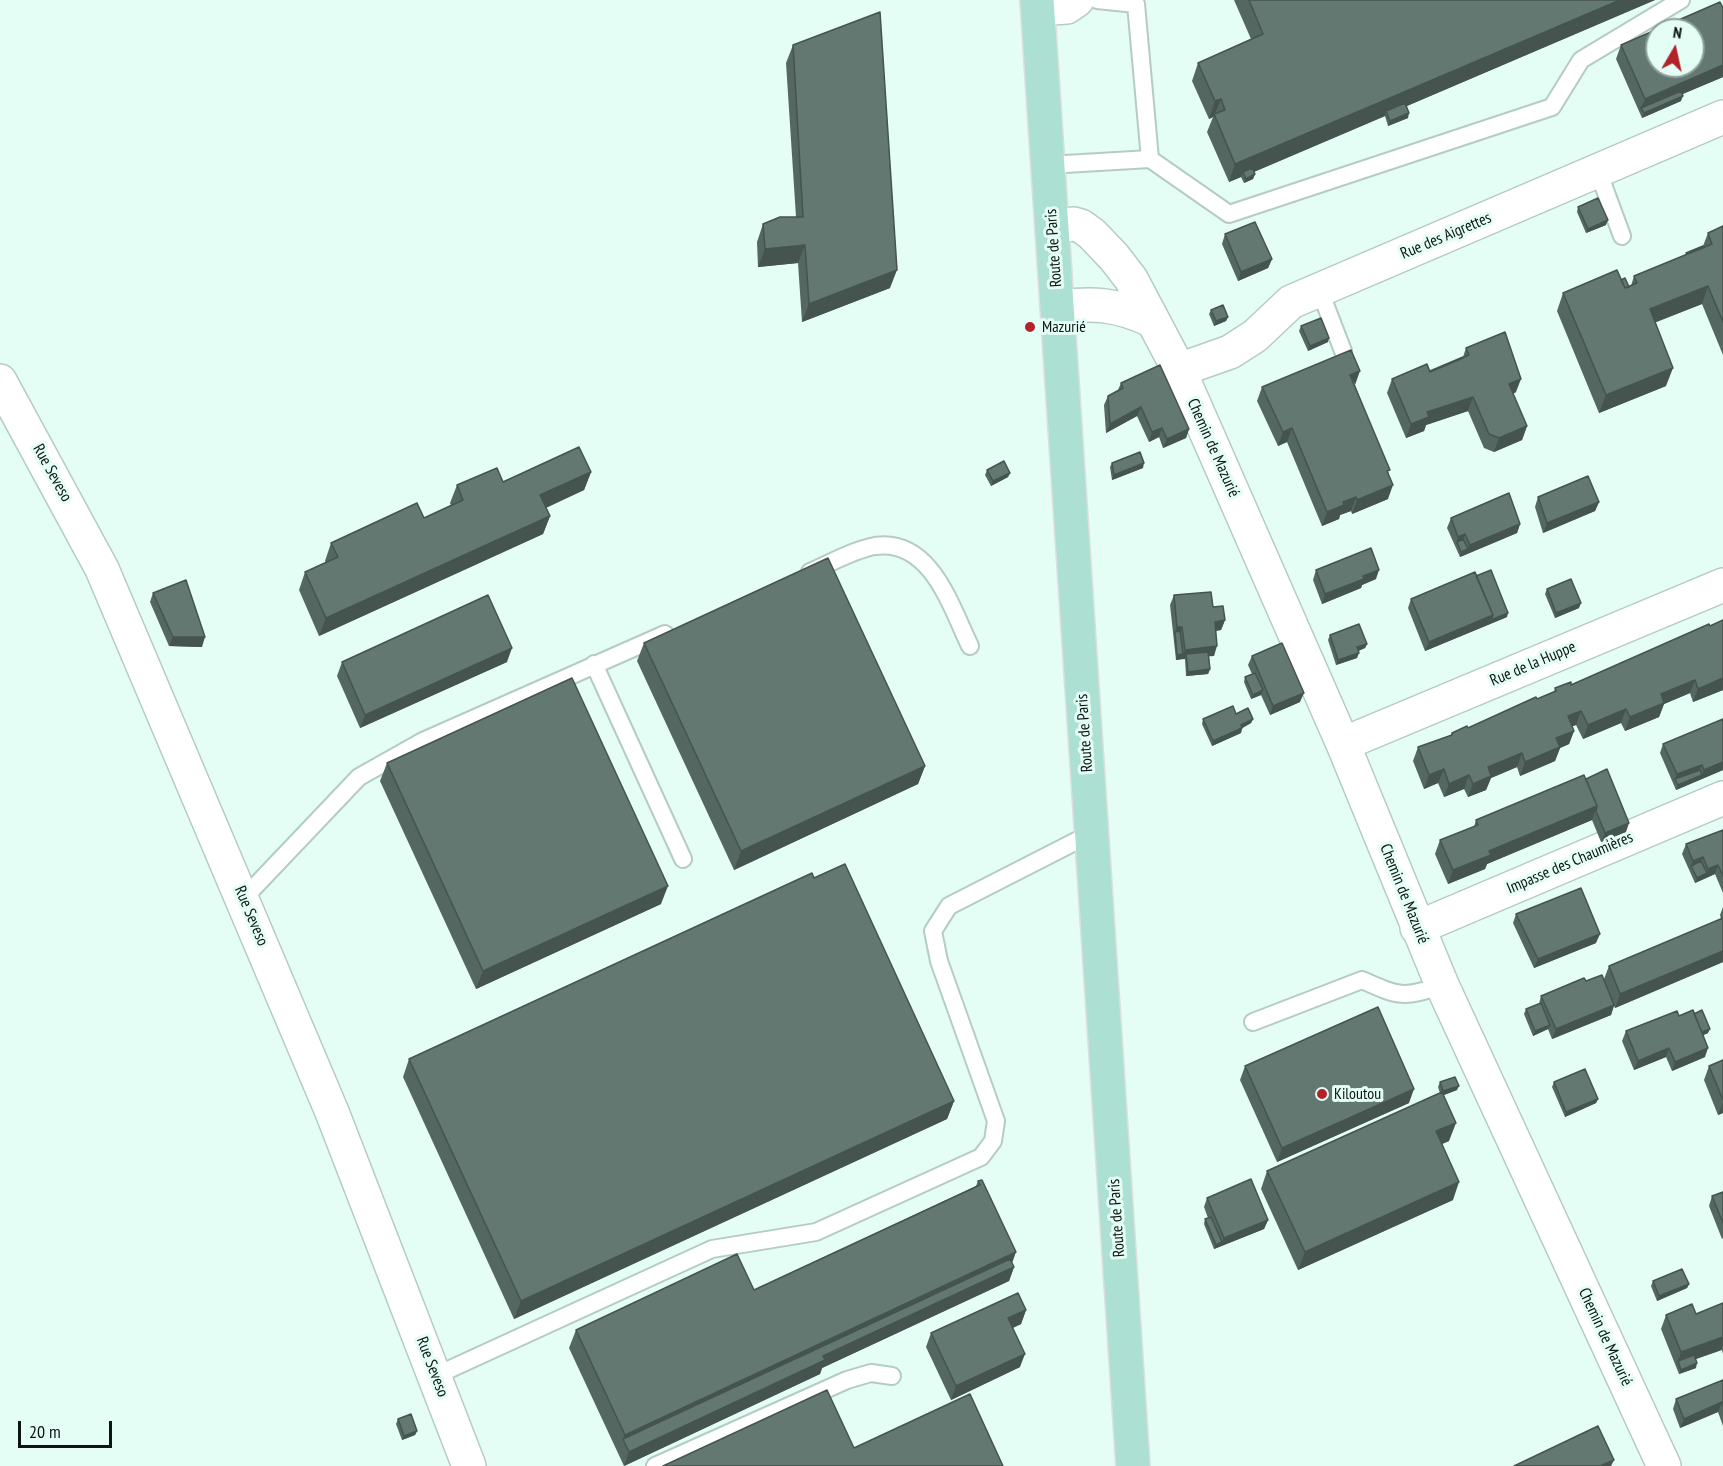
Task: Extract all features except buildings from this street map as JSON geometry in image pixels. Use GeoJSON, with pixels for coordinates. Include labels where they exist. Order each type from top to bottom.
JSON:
{"type":"FeatureCollection","features":[{"type":"Feature","properties":{"kind":"main road","name":"Route de Paris"},"geometry":{"type":"LineString","coordinates":[[1038,4],[1133,1466]]}},
{"type":"Feature","properties":{"kind":"street"},"geometry":{"type":"LineString","coordinates":[[1038,4],[1067,7],[1077,0]]}},
{"type":"Feature","properties":{"kind":"street","name":"Rue des Aigrettes"},"geometry":{"type":"LineString","coordinates":[[1179,369],[1230,352],[1255,336],[1291,302],[1723,117]]}},
{"type":"Feature","properties":{"kind":"street","name":"Chemin de Mazurié"},"geometry":{"type":"LineString","coordinates":[[1053,226],[1074,224],[1092,234],[1131,279],[1179,369],[1343,744],[1442,985],[1664,1466]]}},
{"type":"Feature","properties":{"kind":"street"},"geometry":{"type":"LineString","coordinates":[[1058,306],[1101,304],[1118,307],[1151,320]]}},
{"type":"Feature","properties":{"kind":"street","name":"Rue Seveso"},"geometry":{"type":"LineString","coordinates":[[0,381],[102,569],[332,1112],[469,1466]]}},
{"type":"Feature","properties":{"kind":"street","name":"Rue de la Huppe"},"geometry":{"type":"LineString","coordinates":[[1343,744],[1723,585]]}},
{"type":"Feature","properties":{"kind":"street","name":"Impasse des Chaumières"},"geometry":{"type":"LineString","coordinates":[[1417,928],[1723,798]]}},
{"type":"Feature","properties":{"kind":"lane"},"geometry":{"type":"LineString","coordinates":[[1097,0],[1136,4],[1150,159]]}},
{"type":"Feature","properties":{"kind":"lane"},"geometry":{"type":"LineString","coordinates":[[1048,165],[1150,159],[1228,214],[1552,107],[1581,60],[1680,0]]}},
{"type":"Feature","properties":{"kind":"lane"},"geometry":{"type":"LineString","coordinates":[[1598,171],[1622,236]]}},
{"type":"Feature","properties":{"kind":"lane"},"geometry":{"type":"LineString","coordinates":[[1320,291],[1343,351]]}},
{"type":"Feature","properties":{"kind":"lane"},"geometry":{"type":"LineString","coordinates":[[792,579],[876,546],[900,547],[923,561],[938,581],[970,646]]}},
{"type":"Feature","properties":{"kind":"lane"},"geometry":{"type":"LineString","coordinates":[[243,899],[359,777],[423,741],[682,627]]}},
{"type":"Feature","properties":{"kind":"lane"},"geometry":{"type":"LineString","coordinates":[[594,664],[683,859]]}},
{"type":"Feature","properties":{"kind":"lane"},"geometry":{"type":"LineString","coordinates":[[435,1376],[712,1249],[816,1232],[981,1157],[993,1140],[996,1121],[939,961],[933,932],[949,906],[1092,833]]}},
{"type":"Feature","properties":{"kind":"lane"},"geometry":{"type":"LineString","coordinates":[[1253,1022],[1362,980],[1395,995],[1418,994],[1442,985]]}},
{"type":"Feature","properties":{"kind":"lane"},"geometry":{"type":"LineString","coordinates":[[655,1466],[847,1380],[871,1373],[892,1376]]}},
{"type":"Feature","properties":{"kind":"place","name":"Mazurié"},"geometry":{"type":"Point","coordinates":[1030,327]}},
{"type":"Feature","properties":{"kind":"place","name":"Kiloutou"},"geometry":{"type":"Point","coordinates":[1322,1094]}}]}
